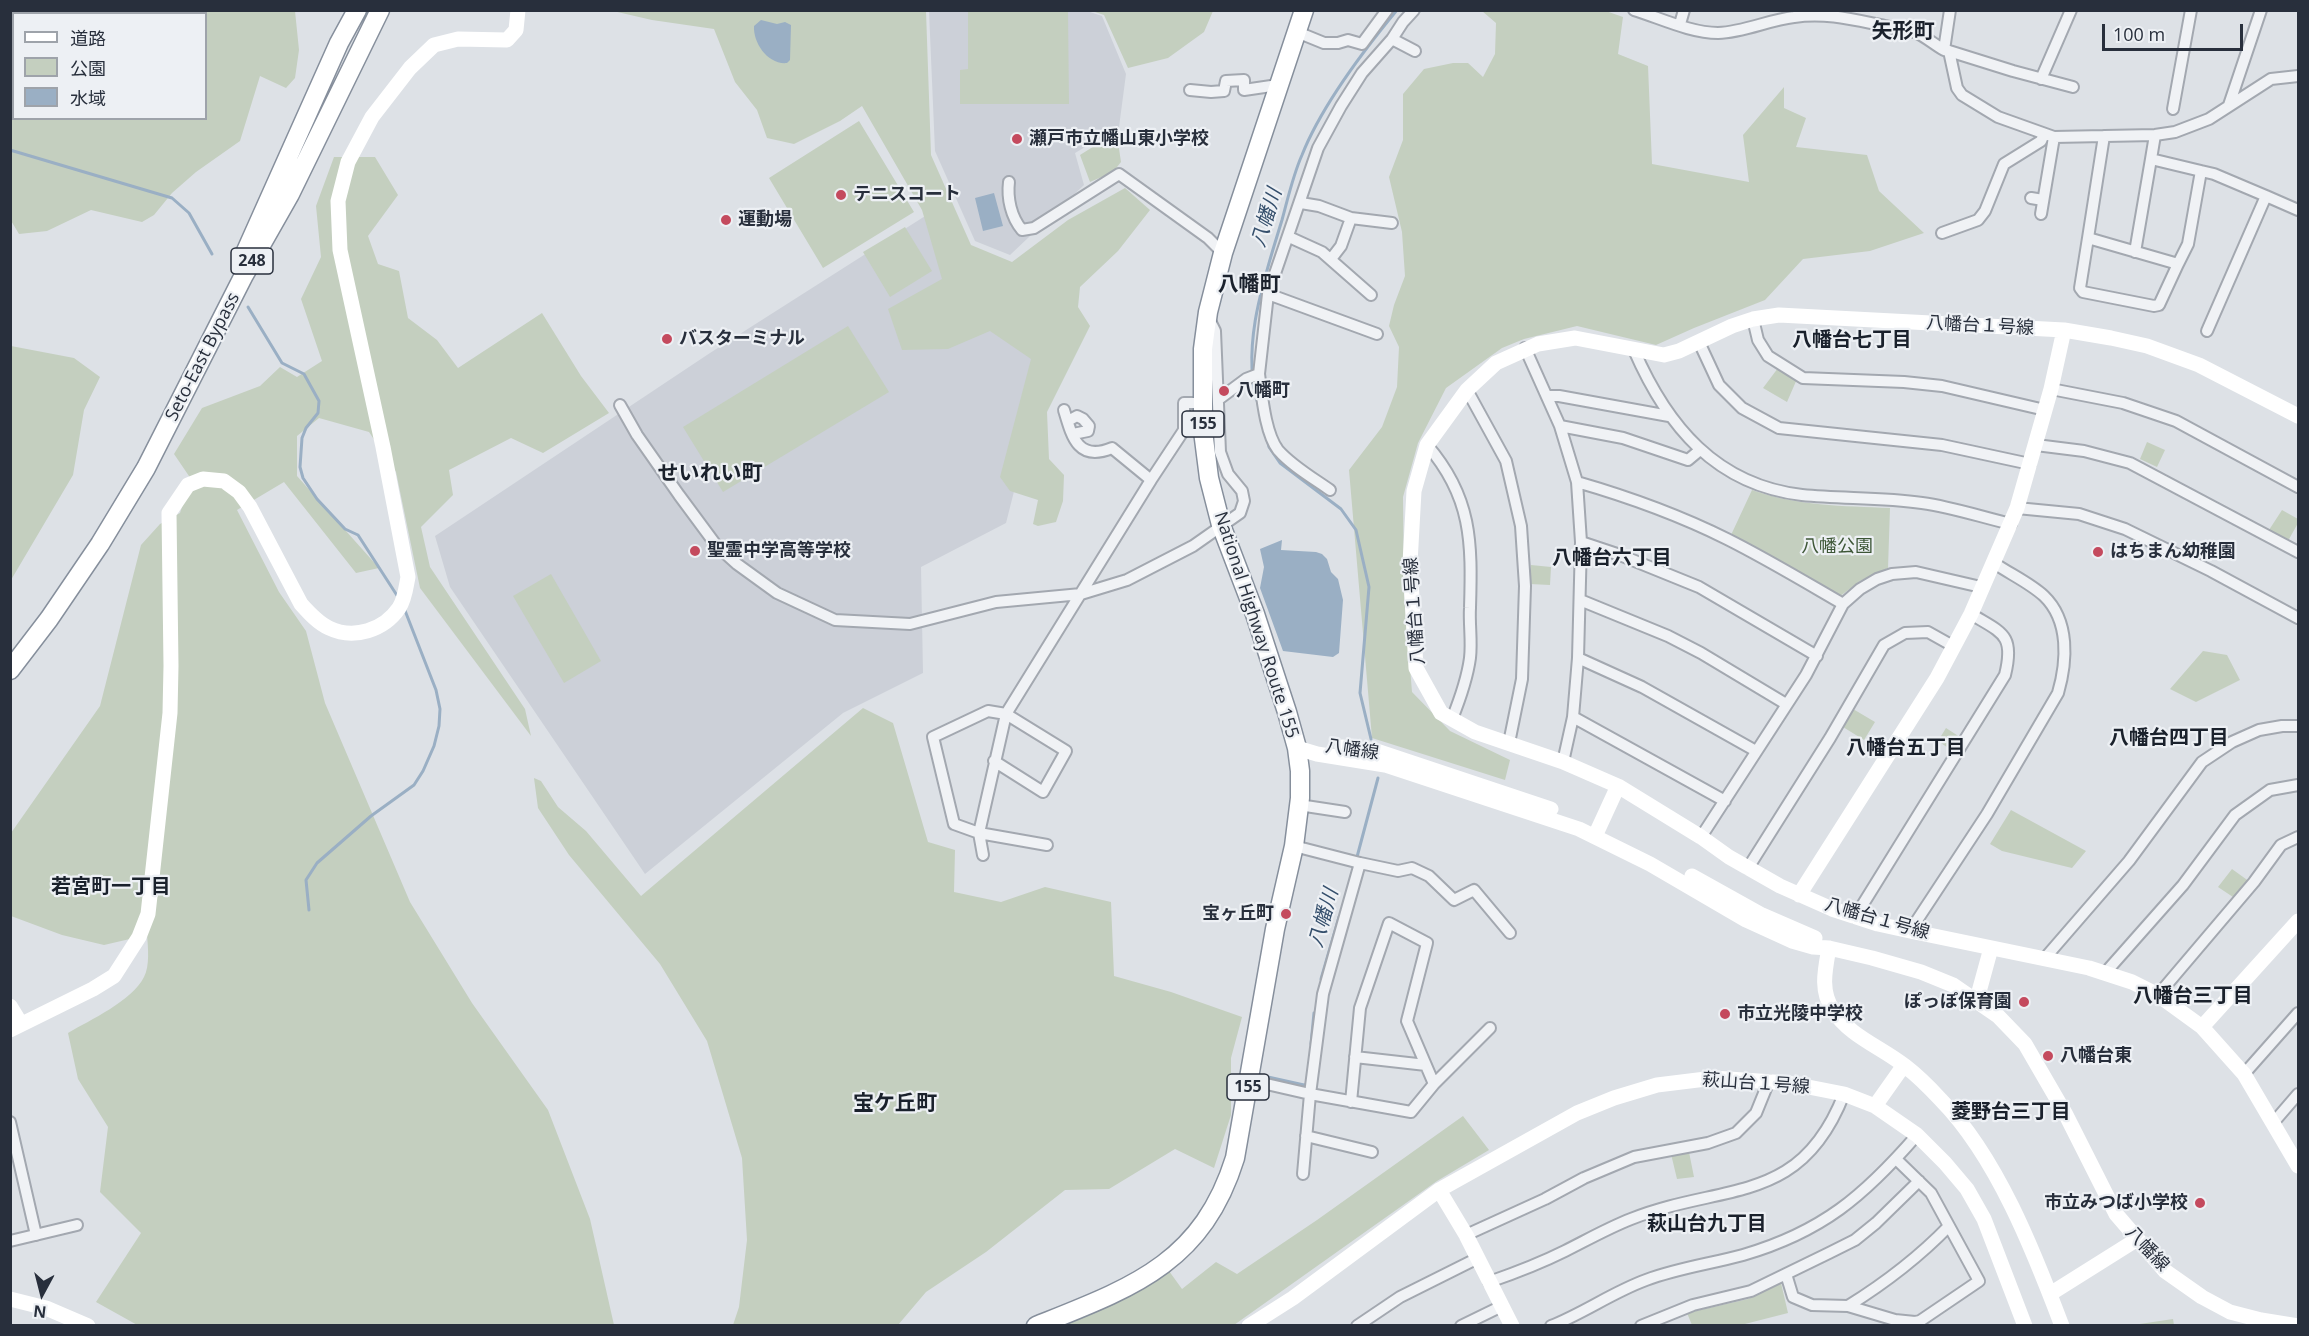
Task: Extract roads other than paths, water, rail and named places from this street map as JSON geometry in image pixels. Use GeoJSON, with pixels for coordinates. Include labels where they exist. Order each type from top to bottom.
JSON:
{"type":"FeatureCollection","features":[{"type":"Feature","properties":{"kind":"highway","name":"Seto-East Bypass"},"geometry":{"type":"LineString","coordinates":[[120,509],[134,469],[223,304],[339,43],[357,10]]}},
{"type":"Feature","properties":{"kind":"highway","name":"Seto-East Bypass"},"geometry":{"type":"LineString","coordinates":[[10,670],[49,619],[100,544],[146,468],[244,275],[290,194],[380,10]]}},
{"type":"Feature","properties":{"kind":"highway","name":"National Highway Route 155"},"geometry":{"type":"LineString","coordinates":[[1036,1326],[1132,1286],[1173,1258],[1207,1220],[1229,1176],[1235,1158],[1275,929],[1294,846],[1300,771],[1297,748],[1255,614],[1221,525],[1209,478],[1203,431],[1211,401],[1203,349],[1206,322],[1223,253],[1303,11]]}},
{"type":"Feature","properties":{"kind":"street"},"geometry":{"type":"LineString","coordinates":[[10,1006],[16,1027],[93,989],[114,976],[139,937],[148,914],[170,713],[169,513],[188,485],[203,478],[224,481],[239,492],[250,507],[301,604],[311,616],[329,628],[345,633],[364,632],[382,626],[400,607],[408,577],[383,447],[340,250],[338,201],[348,162],[372,117],[410,68],[434,45],[458,39],[507,40],[516,30],[518,10]]}},
{"type":"Feature","properties":{"kind":"street"},"geometry":{"type":"LineString","coordinates":[[1297,32],[1324,43],[1348,40],[1362,44],[1388,10]]}},
{"type":"Feature","properties":{"kind":"street"},"geometry":{"type":"LineString","coordinates":[[1330,490],[1292,462],[1273,443],[1261,394],[1254,376],[1268,294],[1318,148],[1362,73],[1414,10]]}},
{"type":"Feature","properties":{"kind":"street"},"geometry":{"type":"LineString","coordinates":[[1634,10],[1716,33],[1756,27],[1769,16],[1820,15],[1854,19],[1918,33],[1946,51],[2073,87]]}},
{"type":"Feature","properties":{"kind":"street"},"geometry":{"type":"LineString","coordinates":[[1680,24],[1684,10]]}},
{"type":"Feature","properties":{"kind":"street"},"geometry":{"type":"LineString","coordinates":[[1950,10],[1946,51],[1957,88],[1974,104],[1998,117],[2049,136],[2155,135],[2192,126],[2209,119],[2271,79],[2298,76]]}},
{"type":"Feature","properties":{"kind":"street"},"geometry":{"type":"LineString","coordinates":[[2042,79],[2070,10]]}},
{"type":"Feature","properties":{"kind":"street"},"geometry":{"type":"LineString","coordinates":[[2173,109],[2191,10]]}},
{"type":"Feature","properties":{"kind":"street"},"geometry":{"type":"LineString","coordinates":[[2229,105],[2261,10]]}},
{"type":"Feature","properties":{"kind":"street"},"geometry":{"type":"LineString","coordinates":[[1392,39],[1415,51]]}},
{"type":"Feature","properties":{"kind":"street"},"geometry":{"type":"LineString","coordinates":[[1366,40],[1380,50]]}},
{"type":"Feature","properties":{"kind":"street"},"geometry":{"type":"LineString","coordinates":[[1190,90],[1224,91],[1226,81],[1244,80],[1244,90],[1278,85]]}},
{"type":"Feature","properties":{"kind":"street"},"geometry":{"type":"LineString","coordinates":[[2135,252],[2155,135]]}},
{"type":"Feature","properties":{"kind":"street"},"geometry":{"type":"LineString","coordinates":[[2042,214],[2049,136]]}},
{"type":"Feature","properties":{"kind":"street"},"geometry":{"type":"LineString","coordinates":[[1942,233],[1978,220],[1985,211],[2004,164],[2049,136]]}},
{"type":"Feature","properties":{"kind":"street"},"geometry":{"type":"LineString","coordinates":[[2104,136],[2080,288],[2083,292],[2154,306],[2159,305],[2188,244],[2201,171]]}},
{"type":"Feature","properties":{"kind":"street"},"geometry":{"type":"LineString","coordinates":[[2151,159],[2214,174],[2298,210]]}},
{"type":"Feature","properties":{"kind":"street"},"geometry":{"type":"LineString","coordinates":[[1009,182],[1008,195],[1016,223],[1022,230],[1034,228],[1119,174],[1208,238],[1223,253]]}},
{"type":"Feature","properties":{"kind":"street"},"geometry":{"type":"LineString","coordinates":[[2207,331],[2266,196]]}},
{"type":"Feature","properties":{"kind":"street"},"geometry":{"type":"LineString","coordinates":[[2031,198],[2043,200]]}},
{"type":"Feature","properties":{"kind":"street"},"geometry":{"type":"LineString","coordinates":[[1301,203],[1319,206],[1351,218],[1392,224]]}},
{"type":"Feature","properties":{"kind":"street"},"geometry":{"type":"LineString","coordinates":[[1331,259],[1341,246],[1351,218]]}},
{"type":"Feature","properties":{"kind":"street"},"geometry":{"type":"LineString","coordinates":[[1289,237],[1322,252],[1371,295]]}},
{"type":"Feature","properties":{"kind":"street"},"geometry":{"type":"LineString","coordinates":[[2088,238],[2178,264]]}},
{"type":"Feature","properties":{"kind":"street"},"geometry":{"type":"LineString","coordinates":[[1268,294],[1377,334]]}},
{"type":"Feature","properties":{"kind":"street","name":"八幡台１号線"},"geometry":{"type":"LineString","coordinates":[[2298,416],[2235,382],[2173,355],[2111,338],[2064,330],[1779,315],[1753,319],[1732,326],[1679,351],[1664,355],[1575,338],[1538,344],[1496,363],[1467,390],[1427,445],[1414,491],[1410,563],[1416,668],[1441,713],[1475,732],[1563,762],[1618,786],[1748,868],[1799,895],[1855,917],[1910,931],[2106,972],[2158,995],[2202,1027],[2244,1074],[2298,1166]]}},
{"type":"Feature","properties":{"kind":"street"},"geometry":{"type":"LineString","coordinates":[[1753,319],[1758,340],[1768,356],[1803,378],[1904,382],[1942,387],[2045,410]]}},
{"type":"Feature","properties":{"kind":"street"},"geometry":{"type":"LineString","coordinates":[[1799,895],[1936,678],[1971,614],[2017,508],[2051,389],[2064,330]]}},
{"type":"Feature","properties":{"kind":"street"},"geometry":{"type":"LineString","coordinates":[[1699,342],[1719,385],[1743,408],[1779,428],[1942,445],[2030,464]]}},
{"type":"Feature","properties":{"kind":"street"},"geometry":{"type":"LineString","coordinates":[[1525,348],[1560,426],[1577,482],[1581,542],[1578,658],[1573,717],[1563,762]]}},
{"type":"Feature","properties":{"kind":"street"},"geometry":{"type":"LineString","coordinates":[[1634,350],[1646,378],[1669,416],[1700,450],[1735,474],[1778,490],[1802,495],[1922,503],[2011,524]]}},
{"type":"Feature","properties":{"kind":"street"},"geometry":{"type":"LineString","coordinates":[[983,855],[979,832],[1006,714],[1184,430],[1184,403],[1211,401],[1254,376]]}},
{"type":"Feature","properties":{"kind":"street"},"geometry":{"type":"LineString","coordinates":[[2051,389],[2123,403],[2176,421],[2298,487]]}},
{"type":"Feature","properties":{"kind":"street"},"geometry":{"type":"LineString","coordinates":[[1467,390],[1506,461],[1521,526],[1526,586],[1522,679],[1509,743]]}},
{"type":"Feature","properties":{"kind":"street"},"geometry":{"type":"LineString","coordinates":[[1547,396],[1559,396],[1669,416]]}},
{"type":"Feature","properties":{"kind":"street"},"geometry":{"type":"LineString","coordinates":[[620,405],[637,435],[716,545],[777,593],[835,620],[910,624],[996,602],[1081,594],[1126,580],[1193,546],[1240,513],[1244,501],[1242,491],[1228,474],[1220,452],[1211,401]]}},
{"type":"Feature","properties":{"kind":"street"},"geometry":{"type":"LineString","coordinates":[[1073,434],[1088,432],[1089,426],[1077,416],[1066,415],[1073,434],[1080,447],[1099,454],[1112,448],[1151,480]]}},
{"type":"Feature","properties":{"kind":"street"},"geometry":{"type":"LineString","coordinates":[[1560,426],[1623,438],[1688,460],[1700,450]]}},
{"type":"Feature","properties":{"kind":"street"},"geometry":{"type":"LineString","coordinates":[[1427,445],[1450,477],[1461,500],[1469,530],[1470,656],[1465,687],[1452,719]]}},
{"type":"Feature","properties":{"kind":"street"},"geometry":{"type":"LineString","coordinates":[[2036,445],[2084,451],[2130,463],[2298,552]]}},
{"type":"Feature","properties":{"kind":"street"},"geometry":{"type":"LineString","coordinates":[[1577,482],[1662,510],[1723,537],[1843,604]]}},
{"type":"Feature","properties":{"kind":"street"},"geometry":{"type":"LineString","coordinates":[[2017,508],[2079,514],[2125,529],[2211,570],[2298,618]]}},
{"type":"Feature","properties":{"kind":"street"},"geometry":{"type":"LineString","coordinates":[[1581,542],[1699,587],[1817,656]]}},
{"type":"Feature","properties":{"kind":"street"},"geometry":{"type":"LineString","coordinates":[[1910,931],[1987,814],[2058,693],[2064,673],[2063,634],[2052,605],[2043,595],[1994,563]]}},
{"type":"Feature","properties":{"kind":"street"},"geometry":{"type":"LineString","coordinates":[[1701,837],[1817,656],[1843,604],[1869,583],[1892,574],[1916,572],[1981,587]]}},
{"type":"Feature","properties":{"kind":"street"},"geometry":{"type":"LineString","coordinates":[[1580,600],[1684,644],[1786,704]]}},
{"type":"Feature","properties":{"kind":"street"},"geometry":{"type":"LineString","coordinates":[[1855,917],[2005,675],[2010,655],[2002,633],[1971,614]]}},
{"type":"Feature","properties":{"kind":"street"},"geometry":{"type":"LineString","coordinates":[[1748,868],[1830,738],[1884,645],[1905,633],[1928,632],[1953,646]]}},
{"type":"Feature","properties":{"kind":"street"},"geometry":{"type":"LineString","coordinates":[[1578,658],[1642,687],[1756,752]]}},
{"type":"Feature","properties":{"kind":"street"},"geometry":{"type":"LineString","coordinates":[[994,761],[1043,792],[1066,751],[1006,714],[988,711],[933,737],[954,824],[979,832],[1047,846]]}},
{"type":"Feature","properties":{"kind":"street"},"geometry":{"type":"LineString","coordinates":[[1573,717],[1725,801]]}},
{"type":"Feature","properties":{"kind":"street"},"geometry":{"type":"LineString","coordinates":[[2045,958],[2129,861],[2202,762],[2232,742],[2259,730],[2298,726]]}},
{"type":"Feature","properties":{"kind":"street","name":"八幡線"},"geometry":{"type":"LineString","coordinates":[[1297,748],[1314,745],[1380,752],[1658,856],[1762,915],[1815,938],[1829,948],[1921,972],[1953,985],[1977,999],[1998,1016],[2025,1044],[2065,1113],[2116,1214],[2165,1271],[2202,1297],[2230,1312],[2298,1326]]}},
{"type":"Feature","properties":{"kind":"street"},"geometry":{"type":"LineString","coordinates":[[2106,972],[2182,885],[2235,815],[2270,790],[2298,784]]}},
{"type":"Feature","properties":{"kind":"street"},"geometry":{"type":"LineString","coordinates":[[1597,832],[1618,786]]}},
{"type":"Feature","properties":{"kind":"street"},"geometry":{"type":"LineString","coordinates":[[1299,806],[1345,812]]}},
{"type":"Feature","properties":{"kind":"street"},"geometry":{"type":"LineString","coordinates":[[2158,995],[2254,882],[2281,845],[2298,837]]}},
{"type":"Feature","properties":{"kind":"street"},"geometry":{"type":"LineString","coordinates":[[1294,846],[1398,871],[1412,868],[1429,876],[1454,900],[1474,890],[1510,933]]}},
{"type":"Feature","properties":{"kind":"street"},"geometry":{"type":"LineString","coordinates":[[1303,1174],[1310,1094],[1323,993],[1360,863]]}},
{"type":"Feature","properties":{"kind":"street"},"geometry":{"type":"LineString","coordinates":[[2202,1027],[2298,921]]}},
{"type":"Feature","properties":{"kind":"street"},"geometry":{"type":"LineString","coordinates":[[1351,1102],[1360,1008],[1389,922],[1427,943],[1407,1021],[1434,1084]]}},
{"type":"Feature","properties":{"kind":"street"},"geometry":{"type":"LineString","coordinates":[[1829,948],[1825,992],[1832,1009],[1843,1024],[1904,1065],[1942,1101],[1980,1150],[2012,1208],[2062,1326]]}},
{"type":"Feature","properties":{"kind":"street"},"geometry":{"type":"LineString","coordinates":[[1977,999],[1991,948]]}},
{"type":"Feature","properties":{"kind":"street"},"geometry":{"type":"LineString","coordinates":[[2244,1074],[2298,1013]]}},
{"type":"Feature","properties":{"kind":"street"},"geometry":{"type":"LineString","coordinates":[[1249,1080],[1310,1094],[1411,1112],[1434,1084],[1490,1028]]}},
{"type":"Feature","properties":{"kind":"street"},"geometry":{"type":"LineString","coordinates":[[1355,1057],[1426,1065]]}},
{"type":"Feature","properties":{"kind":"street"},"geometry":{"type":"LineString","coordinates":[[1875,1106],[1904,1065]]}},
{"type":"Feature","properties":{"kind":"street","name":"萩山台１号線"},"geometry":{"type":"LineString","coordinates":[[1249,1326],[1302,1291],[1439,1190],[1578,1113],[1614,1098],[1657,1085],[1699,1078],[1769,1081],[1844,1094],[1875,1106],[1917,1135],[1946,1163],[1967,1190],[1978,1209],[2015,1295],[2025,1326]]}},
{"type":"Feature","properties":{"kind":"street"},"geometry":{"type":"LineString","coordinates":[[1466,1235],[1545,1199],[1584,1178],[1634,1157],[1708,1143],[1736,1133],[1756,1113],[1769,1081]]}},
{"type":"Feature","properties":{"kind":"street"},"geometry":{"type":"LineString","coordinates":[[1489,1282],[1546,1260],[1630,1219],[1768,1182],[1786,1171],[1814,1148],[1835,1118],[1844,1094]]}},
{"type":"Feature","properties":{"kind":"street"},"geometry":{"type":"LineString","coordinates":[[2273,1123],[2298,1094]]}},
{"type":"Feature","properties":{"kind":"street"},"geometry":{"type":"LineString","coordinates":[[10,1122],[36,1235]]}},
{"type":"Feature","properties":{"kind":"street"},"geometry":{"type":"LineString","coordinates":[[1551,1326],[1576,1316],[1643,1281],[1681,1268],[1741,1255],[1800,1234],[1821,1223],[1859,1196],[1917,1135]]}},
{"type":"Feature","properties":{"kind":"street"},"geometry":{"type":"LineString","coordinates":[[1306,1136],[1372,1152]]}},
{"type":"Feature","properties":{"kind":"street"},"geometry":{"type":"LineString","coordinates":[[1786,1274],[1793,1298],[1812,1305],[1848,1306],[1905,1323],[1920,1321],[1979,1281],[1931,1193],[1896,1159]]}},
{"type":"Feature","properties":{"kind":"street"},"geometry":{"type":"LineString","coordinates":[[1641,1326],[1693,1305],[1741,1295],[1855,1240],[1919,1181]]}},
{"type":"Feature","properties":{"kind":"street"},"geometry":{"type":"LineString","coordinates":[[1439,1190],[1466,1235],[1476,1259],[1512,1326]]}},
{"type":"Feature","properties":{"kind":"street"},"geometry":{"type":"LineString","coordinates":[[10,1241],[77,1225]]}},
{"type":"Feature","properties":{"kind":"street"},"geometry":{"type":"LineString","coordinates":[[1848,1306],[1894,1276],[1949,1226]]}},
{"type":"Feature","properties":{"kind":"street"},"geometry":{"type":"LineString","coordinates":[[2050,1294],[2136,1240]]}},
{"type":"Feature","properties":{"kind":"street"},"geometry":{"type":"LineString","coordinates":[[1357,1326],[1400,1297],[1476,1259]]}},
{"type":"Feature","properties":{"kind":"street"},"geometry":{"type":"LineString","coordinates":[[10,1299],[46,1308],[88,1326]]}},
{"type":"Feature","properties":{"kind":"street"},"geometry":{"type":"LineString","coordinates":[[1461,1326],[1502,1306]]}},
{"type":"Feature","properties":{"kind":"water"},"geometry":{"type":"Polygon","coordinates":[[[761,20],[777,24],[785,22],[791,25],[790,60],[787,63],[780,63],[768,57],[759,46],[754,26],[761,20]]]}},
{"type":"Feature","properties":{"kind":"water"},"geometry":{"type":"Polygon","coordinates":[[[994,193],[1003,226],[983,231],[975,198],[994,193]]]}},
{"type":"Feature","properties":{"kind":"water"},"geometry":{"type":"Polygon","coordinates":[[[1282,540],[1281,550],[1322,554],[1327,559],[1331,572],[1338,579],[1343,600],[1339,653],[1333,657],[1283,651],[1260,588],[1264,567],[1260,549],[1282,540]]]}},
{"type":"Feature","properties":{"kind":"waterway","name":"八幡川"},"geometry":{"type":"LineString","coordinates":[[1259,407],[1254,385],[1253,337],[1262,288],[1296,170],[1320,118],[1357,61],[1397,10]]}},
{"type":"Feature","properties":{"kind":"waterway"},"geometry":{"type":"LineString","coordinates":[[10,150],[172,198],[189,213],[212,254]]}},
{"type":"Feature","properties":{"kind":"waterway"},"geometry":{"type":"LineString","coordinates":[[248,307],[282,363],[304,374],[319,401],[318,413],[306,428],[302,438],[300,467],[303,478],[317,499],[345,529],[358,535],[398,597]]}},
{"type":"Feature","properties":{"kind":"waterway"},"geometry":{"type":"LineString","coordinates":[[1267,439],[1269,447],[1280,463],[1341,509],[1356,530],[1369,587],[1360,693],[1371,739]]}},
{"type":"Feature","properties":{"kind":"waterway"},"geometry":{"type":"LineString","coordinates":[[309,910],[306,880],[317,863],[371,816],[414,785],[434,746],[440,709],[436,690],[404,608]]}},
{"type":"Feature","properties":{"kind":"waterway","name":"八幡川"},"geometry":{"type":"LineString","coordinates":[[1357,857],[1378,778]]}},
{"type":"Feature","properties":{"kind":"waterway","name":"八幡川"},"geometry":{"type":"LineString","coordinates":[[1321,979],[1339,917]]}},
{"type":"Feature","properties":{"kind":"waterway","name":"八幡川"},"geometry":{"type":"LineString","coordinates":[[1311,1044],[1314,1013]]}},
{"type":"Feature","properties":{"kind":"waterway","name":"八幡川"},"geometry":{"type":"LineString","coordinates":[[1259,1075],[1307,1084]]}},
{"type":"Feature","properties":{"kind":"place","name":"瀬戸市立幡山東小学校"},"geometry":{"type":"Point","coordinates":[1017,139]}},
{"type":"Feature","properties":{"kind":"place","name":"テニスコート"},"geometry":{"type":"Point","coordinates":[841,195]}},
{"type":"Feature","properties":{"kind":"place","name":"運動場"},"geometry":{"type":"Point","coordinates":[726,220]}},
{"type":"Feature","properties":{"kind":"place","name":"バスターミナル"},"geometry":{"type":"Point","coordinates":[667,339]}},
{"type":"Feature","properties":{"kind":"place","name":"八幡町"},"geometry":{"type":"Point","coordinates":[1224,391]}},
{"type":"Feature","properties":{"kind":"place","name":"聖霊中学高等学校"},"geometry":{"type":"Point","coordinates":[695,551]}},
{"type":"Feature","properties":{"kind":"place","name":"はちまん幼稚園"},"geometry":{"type":"Point","coordinates":[2098,552]}},
{"type":"Feature","properties":{"kind":"place","name":"宝ヶ丘町"},"geometry":{"type":"Point","coordinates":[1286,914]}},
{"type":"Feature","properties":{"kind":"place","name":"ぽっぽ保育園"},"geometry":{"type":"Point","coordinates":[2024,1002]}},
{"type":"Feature","properties":{"kind":"place","name":"市立光陵中学校"},"geometry":{"type":"Point","coordinates":[1725,1014]}},
{"type":"Feature","properties":{"kind":"place","name":"八幡台東"},"geometry":{"type":"Point","coordinates":[2048,1056]}},
{"type":"Feature","properties":{"kind":"place","name":"市立みつば小学校"},"geometry":{"type":"Point","coordinates":[2200,1203]}},
{"type":"Feature","properties":{"kind":"district","name":"矢形町"},"geometry":{"type":"Point","coordinates":[1903,32]}},
{"type":"Feature","properties":{"kind":"district","name":"八幡町"},"geometry":{"type":"Point","coordinates":[1249,285]}},
{"type":"Feature","properties":{"kind":"district","name":"八幡台七丁目"},"geometry":{"type":"Point","coordinates":[1852,340]}},
{"type":"Feature","properties":{"kind":"district","name":"せいれい町"},"geometry":{"type":"Point","coordinates":[710,474]}},
{"type":"Feature","properties":{"kind":"district","name":"八幡台六丁目"},"geometry":{"type":"Point","coordinates":[1612,558]}},
{"type":"Feature","properties":{"kind":"district","name":"八幡台四丁目"},"geometry":{"type":"Point","coordinates":[2169,738]}},
{"type":"Feature","properties":{"kind":"district","name":"八幡台五丁目"},"geometry":{"type":"Point","coordinates":[1906,748]}},
{"type":"Feature","properties":{"kind":"district","name":"若宮町一丁目"},"geometry":{"type":"Point","coordinates":[111,887]}},
{"type":"Feature","properties":{"kind":"district","name":"八幡台三丁目"},"geometry":{"type":"Point","coordinates":[2193,996]}},
{"type":"Feature","properties":{"kind":"district","name":"宝ケ丘町"},"geometry":{"type":"Point","coordinates":[895,1104]}},
{"type":"Feature","properties":{"kind":"district","name":"菱野台三丁目"},"geometry":{"type":"Point","coordinates":[2011,1112]}},
{"type":"Feature","properties":{"kind":"district","name":"萩山台九丁目"},"geometry":{"type":"Point","coordinates":[1707,1224]}},
{"type":"Feature","properties":{"kind":"park label","name":"八幡公園"},"geometry":{"type":"Point","coordinates":[1837,547]}}]}
